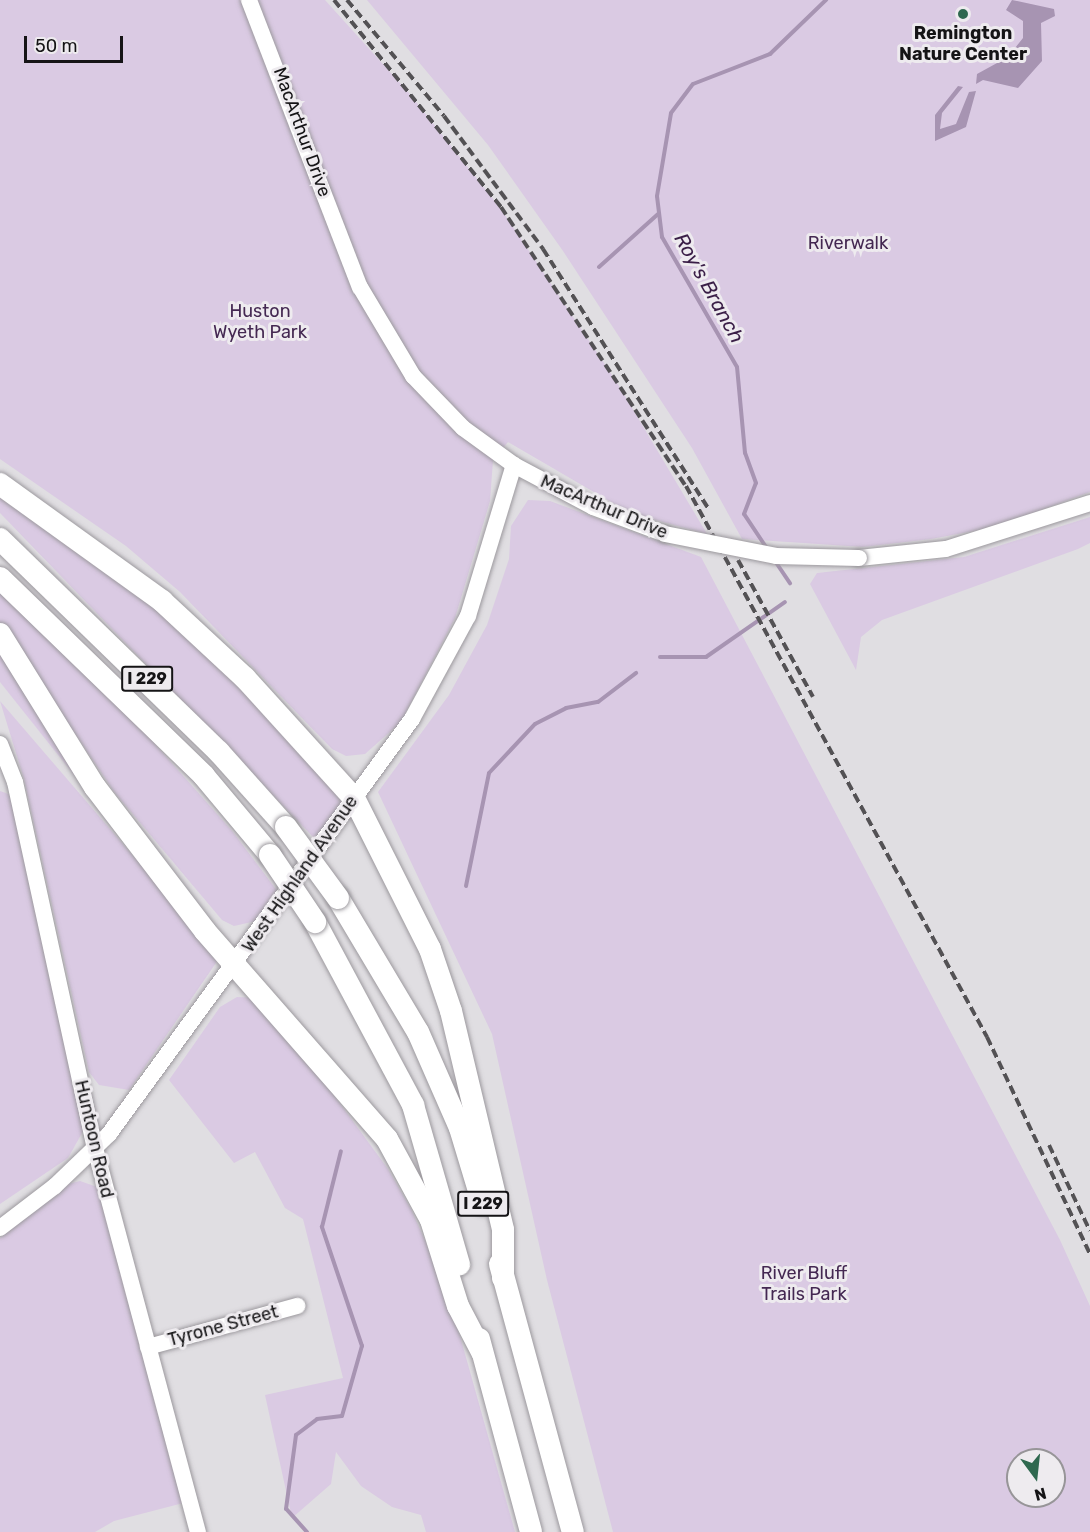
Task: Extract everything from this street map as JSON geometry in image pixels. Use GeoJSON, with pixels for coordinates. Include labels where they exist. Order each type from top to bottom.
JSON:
{"type":"FeatureCollection","features":[{"type":"Feature","properties":{"kind":"highway"},"geometry":{"type":"LineString","coordinates":[[0,484],[162,601],[245,678],[354,798],[430,949],[451,1011],[503,1230],[503,1278]]}},
{"type":"Feature","properties":{"kind":"highway","name":"I 229"},"geometry":{"type":"LineString","coordinates":[[0,539],[219,752],[286,827],[338,898],[387,975],[439,1078],[472,1165],[573,1532]]}},
{"type":"Feature","properties":{"kind":"highway","name":"I 229"},"geometry":{"type":"LineString","coordinates":[[0,578],[204,776],[270,855],[315,922],[413,1106],[531,1532]]}},
{"type":"Feature","properties":{"kind":"highway"},"geometry":{"type":"LineString","coordinates":[[0,634],[95,787],[235,965],[387,1139],[430,1220],[458,1306],[482,1352]]}},
{"type":"Feature","properties":{"kind":"street","name":"MacArthur Drive"},"geometry":{"type":"LineString","coordinates":[[249,0],[360,287],[394,350],[463,428],[514,465],[584,502],[665,534],[776,556],[859,558],[946,549],[1090,503]]}},
{"type":"Feature","properties":{"kind":"street","name":"West Highland Avenue"},"geometry":{"type":"LineString","coordinates":[[0,1228],[96,1148],[235,965],[412,719],[454,648],[514,465]]}},
{"type":"Feature","properties":{"kind":"street","name":"Huntoon Road"},"geometry":{"type":"LineString","coordinates":[[0,744],[15,782],[96,1148],[198,1532]]}},
{"type":"Feature","properties":{"kind":"street","name":"Tyrone Street"},"geometry":{"type":"LineString","coordinates":[[148,1347],[297,1306]]}},
{"type":"Feature","properties":{"kind":"green space","name":"Huston Wyeth Park"},"geometry":{"type":"Polygon","coordinates":[[[0,0],[325,0],[409,93],[501,209],[616,381],[707,534],[630,513],[508,442],[493,460],[490,501],[455,618],[401,722],[365,754],[346,756],[332,749],[180,592],[126,546],[0,459],[0,0]]]}},
{"type":"Feature","properties":{"kind":"green space","name":"Riverwalk"},"geometry":{"type":"Polygon","coordinates":[[[367,0],[1090,0],[1090,492],[995,527],[931,539],[863,547],[742,539],[692,448],[563,251],[488,145],[367,0]]]}},
{"type":"Feature","properties":{"kind":"green space"},"geometry":{"type":"Polygon","coordinates":[[[0,482],[159,594],[345,802],[315,839],[0,513],[0,482]]]}},
{"type":"Feature","properties":{"kind":"green space","name":"River Bluff Trails Park"},"geometry":{"type":"Polygon","coordinates":[[[528,500],[550,501],[701,557],[1060,1240],[1090,1306],[1090,1532],[613,1532],[547,1280],[492,1034],[378,792],[449,695],[487,625],[509,559],[511,526],[528,500]]]}},
{"type":"Feature","properties":{"kind":"green space"},"geometry":{"type":"Polygon","coordinates":[[[1090,517],[1090,543],[1078,549],[882,620],[861,637],[856,670],[810,584],[817,573],[964,557],[1090,517]]]}},
{"type":"Feature","properties":{"kind":"green space"},"geometry":{"type":"Polygon","coordinates":[[[0,591],[122,707],[233,832],[278,892],[256,921],[234,926],[222,920],[115,793],[0,623],[0,591]]]}},
{"type":"Feature","properties":{"kind":"green space"},"geometry":{"type":"Polygon","coordinates":[[[0,653],[105,803],[74,775],[0,682],[0,653]]]}},
{"type":"Feature","properties":{"kind":"green space"},"geometry":{"type":"Polygon","coordinates":[[[0,701],[220,957],[129,1090],[99,1085],[89,1072],[24,779],[0,701]]]}},
{"type":"Feature","properties":{"kind":"green space"},"geometry":{"type":"Polygon","coordinates":[[[0,791],[11,795],[86,1126],[68,1158],[0,1204],[0,791]]]}},
{"type":"Feature","properties":{"kind":"green space"},"geometry":{"type":"Polygon","coordinates":[[[237,997],[255,998],[272,1011],[388,1169],[411,1209],[447,1290],[515,1532],[426,1532],[421,1515],[392,1507],[361,1486],[336,1452],[331,1484],[292,1518],[265,1395],[343,1378],[303,1219],[285,1208],[255,1152],[234,1163],[169,1080],[220,1007],[237,997]]]}},
{"type":"Feature","properties":{"kind":"green space"},"geometry":{"type":"Polygon","coordinates":[[[80,1181],[97,1187],[191,1501],[114,1521],[95,1532],[0,1532],[0,1238],[64,1185],[80,1181]]]}},
{"type":"Feature","properties":{"kind":"shaded area"},"geometry":{"type":"Polygon","coordinates":[[[1012,0],[1054,9],[1055,16],[1041,23],[1042,61],[1018,88],[983,80],[976,84],[977,74],[1008,57],[1023,38],[1023,21],[1006,10],[1012,0]]]}},
{"type":"Feature","properties":{"kind":"shaded area"},"geometry":{"type":"Polygon","coordinates":[[[958,86],[963,87],[942,113],[940,129],[956,124],[969,92],[976,91],[966,127],[935,141],[935,115],[958,86]]]}},
{"type":"Feature","properties":{"kind":"waterway","name":"Roy's Branch"},"geometry":{"type":"LineString","coordinates":[[768,550],[744,514],[756,483],[745,453],[737,367],[662,237],[657,196],[671,113],[693,84],[770,54],[826,0]]}},
{"type":"Feature","properties":{"kind":"waterway"},"geometry":{"type":"LineString","coordinates":[[599,267],[658,214]]}},
{"type":"Feature","properties":{"kind":"waterway","name":"Roy's Branch"},"geometry":{"type":"LineString","coordinates":[[775,561],[790,583]]}},
{"type":"Feature","properties":{"kind":"waterway","name":"Roy's Branch"},"geometry":{"type":"LineString","coordinates":[[660,657],[706,657],[785,602]]}},
{"type":"Feature","properties":{"kind":"waterway","name":"Roy's Branch"},"geometry":{"type":"LineString","coordinates":[[466,886],[489,773],[535,724],[566,708],[598,702],[636,673]]}},
{"type":"Feature","properties":{"kind":"waterway","name":"Roy's Branch"},"geometry":{"type":"LineString","coordinates":[[307,1532],[286,1509],[296,1435],[317,1419],[342,1416],[362,1346],[322,1227],[341,1151]]}},
{"type":"Feature","properties":{"kind":"railway"},"geometry":{"type":"LineString","coordinates":[[334,0],[501,207],[686,486],[987,1037],[1090,1254]]}},
{"type":"Feature","properties":{"kind":"railway"},"geometry":{"type":"LineString","coordinates":[[347,0],[444,116],[543,249],[708,508]]}},
{"type":"Feature","properties":{"kind":"railway"},"geometry":{"type":"LineString","coordinates":[[738,560],[813,697]]}},
{"type":"Feature","properties":{"kind":"railway"},"geometry":{"type":"LineString","coordinates":[[1049,1145],[1090,1231]]}},
{"type":"Feature","properties":{"kind":"place","name":"Remington Nature Center"},"geometry":{"type":"Point","coordinates":[963,14]}}]}
